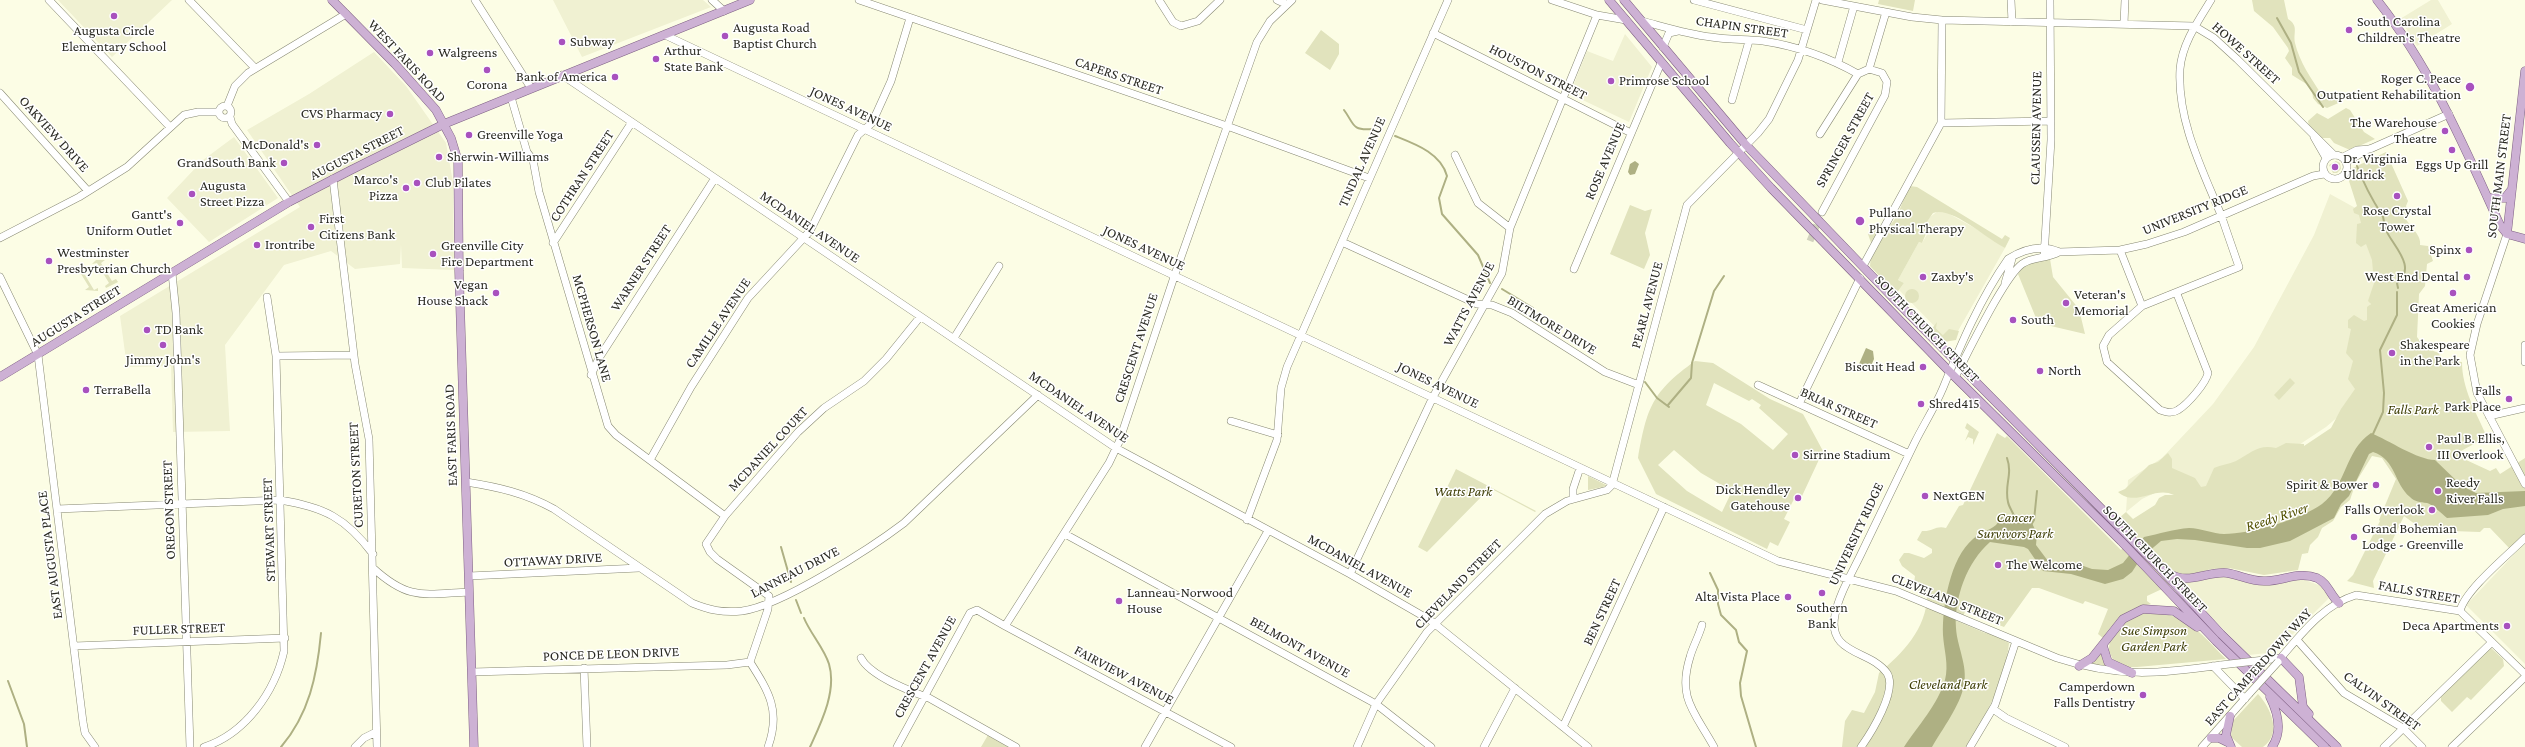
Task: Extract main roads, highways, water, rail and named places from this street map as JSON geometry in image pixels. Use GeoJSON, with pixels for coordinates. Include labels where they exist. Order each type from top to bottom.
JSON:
{"type":"FeatureCollection","features":[{"type":"Feature","properties":{"kind":"main road","name":"WEST FARIS ROAD"},"geometry":{"type":"LineString","coordinates":[[332,0],[413,83],[436,110],[444,124]]}},
{"type":"Feature","properties":{"kind":"main road","name":"AUGUSTA STREET"},"geometry":{"type":"LineString","coordinates":[[0,377],[289,202],[332,179],[444,124],[750,0]]}},
{"type":"Feature","properties":{"kind":"main road","name":"SOUTH CHURCH STREET"},"geometry":{"type":"LineString","coordinates":[[1609,0],[1738,152],[1955,378],[2124,539],[2160,568],[2221,634],[2337,747]]}},
{"type":"Feature","properties":{"kind":"main road","name":"SOUTH CHURCH STREET"},"geometry":{"type":"LineString","coordinates":[[1624,0],[1746,144],[1961,366],[2124,539],[2146,567],[2216,641],[2325,747]]}},
{"type":"Feature","properties":{"kind":"main road"},"geometry":{"type":"LineString","coordinates":[[2377,0],[2416,56],[2449,114],[2500,224],[2507,234],[2525,239]]}},
{"type":"Feature","properties":{"kind":"main road","name":"SOUTH MAIN STREET"},"geometry":{"type":"LineString","coordinates":[[2507,234],[2523,107],[2525,71]]}},
{"type":"Feature","properties":{"kind":"main road","name":"EAST FARIS ROAD"},"geometry":{"type":"LineString","coordinates":[[444,124],[451,138],[458,161],[474,747]]}},
{"type":"Feature","properties":{"kind":"main road"},"geometry":{"type":"LineString","coordinates":[[2488,198],[2505,198],[2513,187]]}},
{"type":"Feature","properties":{"kind":"main road"},"geometry":{"type":"LineString","coordinates":[[2160,568],[2174,577],[2186,580],[2222,573],[2263,582],[2294,575],[2309,576],[2326,584],[2338,603]]}},
{"type":"Feature","properties":{"kind":"main road"},"geometry":{"type":"LineString","coordinates":[[2079,666],[2092,658],[2103,646],[2114,627],[2123,619],[2139,611],[2155,608],[2180,614],[2216,641]]}},
{"type":"Feature","properties":{"kind":"main road"},"geometry":{"type":"LineString","coordinates":[[2103,646],[2108,662],[2132,673]]}},
{"type":"Feature","properties":{"kind":"main road"},"geometry":{"type":"LineString","coordinates":[[2279,660],[2299,677],[2303,707],[2329,738]]}},
{"type":"Feature","properties":{"kind":"main road"},"geometry":{"type":"LineString","coordinates":[[2268,693],[2276,708],[2279,728],[2272,747]]}},
{"type":"Feature","properties":{"kind":"main road"},"geometry":{"type":"LineString","coordinates":[[2229,744],[2226,726],[2230,716]]}},
{"type":"Feature","properties":{"kind":"main road"},"geometry":{"type":"LineString","coordinates":[[2211,738],[2218,738],[2229,744]]}},
{"type":"Feature","properties":{"kind":"waterway"},"geometry":{"type":"LineString","coordinates":[[2277,18],[2291,43],[2299,72],[2323,107]]}},
{"type":"Feature","properties":{"kind":"waterway"},"geometry":{"type":"LineString","coordinates":[[1344,110],[1354,125],[1360,129],[1372,129]]}},
{"type":"Feature","properties":{"kind":"waterway"},"geometry":{"type":"LineString","coordinates":[[1395,136],[1426,150],[1433,155],[1444,168],[1447,176],[1439,198],[1442,214],[1478,255],[1490,283]]}},
{"type":"Feature","properties":{"kind":"waterway"},"geometry":{"type":"LineString","coordinates":[[2357,166],[2368,191],[2383,217],[2386,230],[2402,256],[2405,270],[2403,277],[2397,283],[2398,288]]}},
{"type":"Feature","properties":{"kind":"waterway"},"geometry":{"type":"LineString","coordinates":[[1668,405],[1691,378],[1692,363],[1714,291],[1724,276]]}},
{"type":"Feature","properties":{"kind":"waterway"},"geometry":{"type":"LineString","coordinates":[[1502,289],[1533,308]]}},
{"type":"Feature","properties":{"kind":"waterway"},"geometry":{"type":"LineString","coordinates":[[2373,434],[2383,412],[2384,393],[2380,350],[2397,315],[2397,292]]}},
{"type":"Feature","properties":{"kind":"waterway"},"geometry":{"type":"LineString","coordinates":[[1645,382],[1657,398],[1669,407]]}},
{"type":"Feature","properties":{"kind":"waterway"},"geometry":{"type":"LineString","coordinates":[[2007,458],[2009,464],[2007,496],[2015,519]]}},
{"type":"Feature","properties":{"kind":"waterway"},"geometry":{"type":"LineString","coordinates":[[2031,525],[2034,520],[2037,491]]}},
{"type":"Feature","properties":{"kind":"waterway"},"geometry":{"type":"LineString","coordinates":[[781,547],[791,582]]}},
{"type":"Feature","properties":{"kind":"waterway"},"geometry":{"type":"LineString","coordinates":[[1710,573],[1718,590],[1718,604],[1721,615],[1736,630],[1739,642],[1747,651],[1740,683],[1741,696],[1756,747]]}},
{"type":"Feature","properties":{"kind":"waterway"},"geometry":{"type":"LineString","coordinates":[[796,600],[801,613]]}},
{"type":"Feature","properties":{"kind":"waterway"},"geometry":{"type":"LineString","coordinates":[[804,618],[827,658],[831,674],[831,685],[827,707],[810,747]]}},
{"type":"Feature","properties":{"kind":"waterway"},"geometry":{"type":"LineString","coordinates":[[281,747],[291,734],[305,708],[310,694],[317,664],[321,633]]}},
{"type":"Feature","properties":{"kind":"waterway"},"geometry":{"type":"LineString","coordinates":[[8,681],[24,724],[27,747]]}},
{"type":"Feature","properties":{"kind":"tunnel"},"geometry":{"type":"LineString","coordinates":[[1810,241],[1820,217]]}},
{"type":"Feature","properties":{"kind":"place","name":"Augusta Circle Elementary School"},"geometry":{"type":"Point","coordinates":[114,16]}},
{"type":"Feature","properties":{"kind":"place","name":"South Carolina Children's Theatre"},"geometry":{"type":"Point","coordinates":[2349,30]}},
{"type":"Feature","properties":{"kind":"place","name":"Augusta Road Baptist Church"},"geometry":{"type":"Point","coordinates":[725,36]}},
{"type":"Feature","properties":{"kind":"place","name":"Subway"},"geometry":{"type":"Point","coordinates":[562,42]}},
{"type":"Feature","properties":{"kind":"place","name":"Walgreens"},"geometry":{"type":"Point","coordinates":[430,53]}},
{"type":"Feature","properties":{"kind":"place","name":"Arthur State Bank"},"geometry":{"type":"Point","coordinates":[656,59]}},
{"type":"Feature","properties":{"kind":"place","name":"Corona"},"geometry":{"type":"Point","coordinates":[487,70]}},
{"type":"Feature","properties":{"kind":"place","name":"Bank of America"},"geometry":{"type":"Point","coordinates":[615,77]}},
{"type":"Feature","properties":{"kind":"place","name":"Primrose School"},"geometry":{"type":"Point","coordinates":[1611,81]}},
{"type":"Feature","properties":{"kind":"place","name":"Roger C. Peace Outpatient Rehabilitation"},"geometry":{"type":"Point","coordinates":[2470,87]}},
{"type":"Feature","properties":{"kind":"place","name":"CVS Pharmacy"},"geometry":{"type":"Point","coordinates":[390,114]}},
{"type":"Feature","properties":{"kind":"place","name":"The Warehouse Theatre"},"geometry":{"type":"Point","coordinates":[2445,131]}},
{"type":"Feature","properties":{"kind":"place","name":"Greenville Yoga"},"geometry":{"type":"Point","coordinates":[469,135]}},
{"type":"Feature","properties":{"kind":"place","name":"McDonald's"},"geometry":{"type":"Point","coordinates":[317,145]}},
{"type":"Feature","properties":{"kind":"place","name":"Eggs Up Grill"},"geometry":{"type":"Point","coordinates":[2452,150]}},
{"type":"Feature","properties":{"kind":"place","name":"Sherwin-Williams"},"geometry":{"type":"Point","coordinates":[439,157]}},
{"type":"Feature","properties":{"kind":"place","name":"GrandSouth Bank"},"geometry":{"type":"Point","coordinates":[284,163]}},
{"type":"Feature","properties":{"kind":"place","name":"Dr. Virginia Uldrick"},"geometry":{"type":"Point","coordinates":[2335,167]}},
{"type":"Feature","properties":{"kind":"place","name":"Club Pilates"},"geometry":{"type":"Point","coordinates":[417,183]}},
{"type":"Feature","properties":{"kind":"place","name":"Marco's Pizza"},"geometry":{"type":"Point","coordinates":[406,188]}},
{"type":"Feature","properties":{"kind":"place","name":"Augusta Street Pizza"},"geometry":{"type":"Point","coordinates":[192,194]}},
{"type":"Feature","properties":{"kind":"place","name":"Rose Crystal Tower"},"geometry":{"type":"Point","coordinates":[2397,196]}},
{"type":"Feature","properties":{"kind":"place","name":"Pullano Physical Therapy"},"geometry":{"type":"Point","coordinates":[1860,221]}},
{"type":"Feature","properties":{"kind":"place","name":"Gantt's Uniform Outlet"},"geometry":{"type":"Point","coordinates":[180,223]}},
{"type":"Feature","properties":{"kind":"place","name":"First Citizens Bank"},"geometry":{"type":"Point","coordinates":[311,227]}},
{"type":"Feature","properties":{"kind":"place","name":"Irontribe"},"geometry":{"type":"Point","coordinates":[257,245]}},
{"type":"Feature","properties":{"kind":"place","name":"Spinx"},"geometry":{"type":"Point","coordinates":[2469,250]}},
{"type":"Feature","properties":{"kind":"place","name":"Greenville City Fire Department"},"geometry":{"type":"Point","coordinates":[433,254]}},
{"type":"Feature","properties":{"kind":"place","name":"Westminster Presbyterian Church"},"geometry":{"type":"Point","coordinates":[49,261]}},
{"type":"Feature","properties":{"kind":"place","name":"Zaxby's"},"geometry":{"type":"Point","coordinates":[1923,277]}},
{"type":"Feature","properties":{"kind":"place","name":"West End Dental"},"geometry":{"type":"Point","coordinates":[2467,277]}},
{"type":"Feature","properties":{"kind":"place","name":"Vegan House Shack"},"geometry":{"type":"Point","coordinates":[496,293]}},
{"type":"Feature","properties":{"kind":"place","name":"Great American Cookies"},"geometry":{"type":"Point","coordinates":[2453,293]}},
{"type":"Feature","properties":{"kind":"place","name":"Veteran's Memorial"},"geometry":{"type":"Point","coordinates":[2066,303]}},
{"type":"Feature","properties":{"kind":"place","name":"South"},"geometry":{"type":"Point","coordinates":[2013,320]}},
{"type":"Feature","properties":{"kind":"place","name":"TD Bank"},"geometry":{"type":"Point","coordinates":[147,330]}},
{"type":"Feature","properties":{"kind":"place","name":"Jimmy John's"},"geometry":{"type":"Point","coordinates":[163,345]}},
{"type":"Feature","properties":{"kind":"place","name":"Shakespeare in the Park"},"geometry":{"type":"Point","coordinates":[2392,353]}},
{"type":"Feature","properties":{"kind":"place","name":"Biscuit Head"},"geometry":{"type":"Point","coordinates":[1923,367]}},
{"type":"Feature","properties":{"kind":"place","name":"North"},"geometry":{"type":"Point","coordinates":[2040,371]}},
{"type":"Feature","properties":{"kind":"place","name":"TerraBella"},"geometry":{"type":"Point","coordinates":[86,390]}},
{"type":"Feature","properties":{"kind":"place","name":"Falls Park Place"},"geometry":{"type":"Point","coordinates":[2509,399]}},
{"type":"Feature","properties":{"kind":"place","name":"Shred415"},"geometry":{"type":"Point","coordinates":[1921,404]}},
{"type":"Feature","properties":{"kind":"place","name":"Paul B. Ellis, III Overlook"},"geometry":{"type":"Point","coordinates":[2429,447]}},
{"type":"Feature","properties":{"kind":"place","name":"Sirrine Stadium"},"geometry":{"type":"Point","coordinates":[1795,455]}},
{"type":"Feature","properties":{"kind":"place","name":"Spirit & Bower"},"geometry":{"type":"Point","coordinates":[2376,485]}},
{"type":"Feature","properties":{"kind":"place","name":"Reedy River Falls"},"geometry":{"type":"Point","coordinates":[2438,491]}},
{"type":"Feature","properties":{"kind":"place","name":"NextGEN"},"geometry":{"type":"Point","coordinates":[1925,496]}},
{"type":"Feature","properties":{"kind":"place","name":"Dick Hendley Gatehouse"},"geometry":{"type":"Point","coordinates":[1798,498]}},
{"type":"Feature","properties":{"kind":"place","name":"Falls Overlook"},"geometry":{"type":"Point","coordinates":[2432,510]}},
{"type":"Feature","properties":{"kind":"place","name":"Grand Bohemian Lodge - Greenville"},"geometry":{"type":"Point","coordinates":[2354,537]}},
{"type":"Feature","properties":{"kind":"place","name":"The Welcome"},"geometry":{"type":"Point","coordinates":[1998,565]}},
{"type":"Feature","properties":{"kind":"place","name":"Southern Bank"},"geometry":{"type":"Point","coordinates":[1822,593]}},
{"type":"Feature","properties":{"kind":"place","name":"Alta Vista Place"},"geometry":{"type":"Point","coordinates":[1788,597]}},
{"type":"Feature","properties":{"kind":"place","name":"Lanneau-Norwood House"},"geometry":{"type":"Point","coordinates":[1119,601]}},
{"type":"Feature","properties":{"kind":"place","name":"Deca Apartments"},"geometry":{"type":"Point","coordinates":[2507,626]}},
{"type":"Feature","properties":{"kind":"place","name":"Camperdown Falls Dentistry"},"geometry":{"type":"Point","coordinates":[2143,695]}},
{"type":"Feature","properties":{"kind":"park label","name":"Falls Park"},"geometry":{"type":"Point","coordinates":[2413,410]}},
{"type":"Feature","properties":{"kind":"park label","name":"Watts Park"},"geometry":{"type":"Point","coordinates":[1463,492]}},
{"type":"Feature","properties":{"kind":"park label","name":"Cancer Survivors Park"},"geometry":{"type":"Point","coordinates":[2015,526]}},
{"type":"Feature","properties":{"kind":"park label","name":"Sue Simpson Garden Park"},"geometry":{"type":"Point","coordinates":[2154,640]}},
{"type":"Feature","properties":{"kind":"park label","name":"Cleveland Park"},"geometry":{"type":"Point","coordinates":[1948,685]}},
{"type":"Feature","properties":{"kind":"water label","name":"Reedy River"},"geometry":{"type":"Point","coordinates":[2277,517]}}]}
